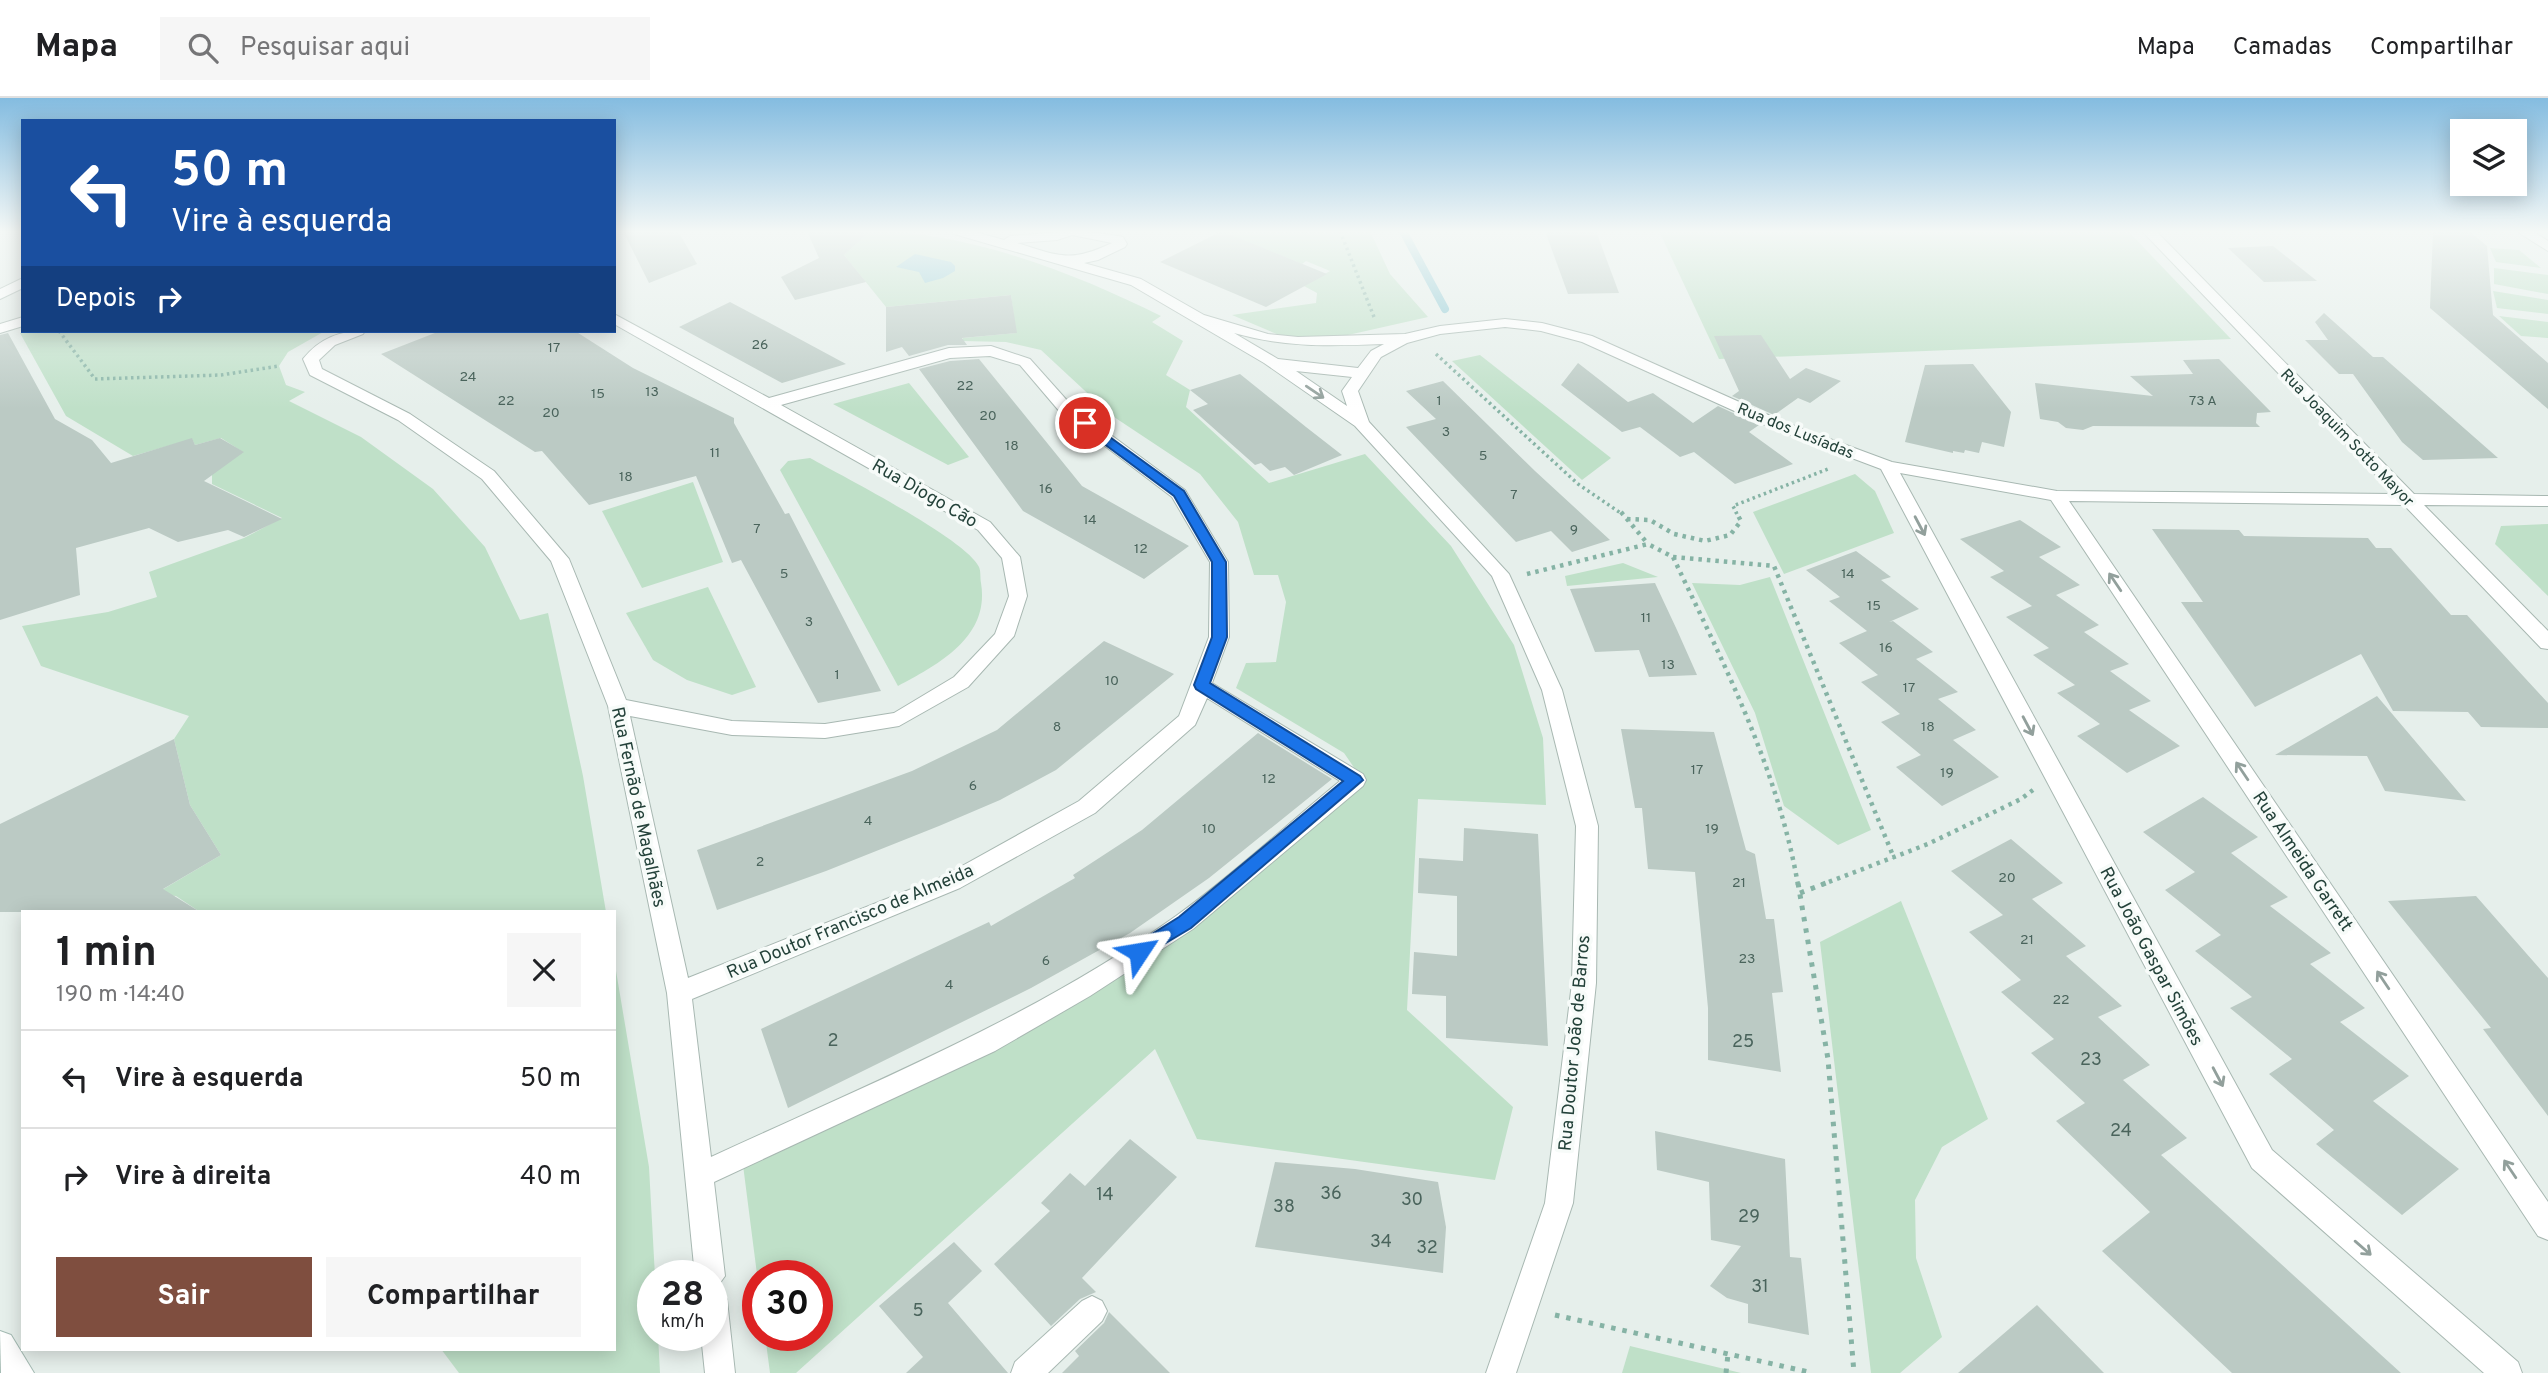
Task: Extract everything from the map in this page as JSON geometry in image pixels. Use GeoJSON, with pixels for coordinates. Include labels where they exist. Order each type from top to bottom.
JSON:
{"type":"FeatureCollection","features":[{"type":"Feature","properties":{"kind":"street"},"geometry":{"type":"LineString","coordinates":[[1151,290],[1269,360],[1361,423]]}},
{"type":"Feature","properties":{"kind":"street","name":"Rua Joaquim Sotto Mayor"},"geometry":{"type":"LineString","coordinates":[[2206,290],[2548,643]]}},
{"type":"Feature","properties":{"kind":"street","name":"Rua Diogo Cão"},"geometry":{"type":"LineString","coordinates":[[616,319],[984,526],[1011,557],[1018,596],[1004,636],[961,682],[899,719],[825,731],[732,728],[618,706]]}},
{"type":"Feature","properties":{"kind":"street","name":"Rua dos Lusíadas"},"geometry":{"type":"LineString","coordinates":[[1200,319],[1267,338],[1297,342],[1410,338],[1440,330],[1505,323],[1553,330],[1587,339],[1778,425],[1888,466],[2057,496],[2548,501]]}},
{"type":"Feature","properties":{"kind":"street"},"geometry":{"type":"LineString","coordinates":[[0,329],[21,322]]}},
{"type":"Feature","properties":{"kind":"street","name":"Rua Fernão de Magalhães"},"geometry":{"type":"LineString","coordinates":[[353,333],[330,342],[311,359],[315,372],[404,417],[488,475],[561,559],[618,706],[679,993],[708,1260]]}},
{"type":"Feature","properties":{"kind":"street"},"geometry":{"type":"LineString","coordinates":[[1361,373],[1376,354],[1410,338]]}},
{"type":"Feature","properties":{"kind":"street"},"geometry":{"type":"LineString","coordinates":[[1297,342],[1336,357],[1361,373]]}},
{"type":"Feature","properties":{"kind":"street","name":"Rua Doutor Francisco de Almeida"},"geometry":{"type":"LineString","coordinates":[[679,993],[952,882],[1087,807],[1188,720],[1219,637],[1219,562],[1179,494],[1066,409],[1025,362],[991,351],[949,353],[767,404]]}},
{"type":"Feature","properties":{"kind":"street"},"geometry":{"type":"LineString","coordinates":[[1269,360],[1301,368],[1361,373]]}},
{"type":"Feature","properties":{"kind":"street","name":"Rua Doutor João de Barros"},"geometry":{"type":"LineString","coordinates":[[1361,373],[1350,391],[1361,423],[1503,580],[1552,690],[1587,826],[1584,983],[1559,1203],[1501,1373]]}},
{"type":"Feature","properties":{"kind":"street","name":"Rua João Gaspar Simões"},"geometry":{"type":"LineString","coordinates":[[1888,466],[2262,1159],[2507,1373]]}},
{"type":"Feature","properties":{"kind":"street","name":"Rua Almeida Garrett"},"geometry":{"type":"LineString","coordinates":[[2057,496],[2548,1226]]}},
{"type":"Feature","properties":{"kind":"street"},"geometry":{"type":"LineString","coordinates":[[698,1176],[986,1043],[1081,989],[1185,922],[1354,780],[1202,685]]}},
{"type":"Feature","properties":{"kind":"street"},"geometry":{"type":"LineString","coordinates":[[1026,1373],[1093,1311]]}},
{"type":"Feature","properties":{"kind":"street"},"geometry":{"type":"LineString","coordinates":[[0,1346],[19,1373]]}},
{"type":"Feature","properties":{"kind":"street"},"geometry":{"type":"LineString","coordinates":[[718,1351],[720,1373]]}},
{"type":"Feature","properties":{"kind":"path"},"geometry":{"type":"LineString","coordinates":[[1363,290],[1383,340]]}},
{"type":"Feature","properties":{"kind":"path"},"geometry":{"type":"LineString","coordinates":[[60,333],[95,379],[220,375],[279,366]]}},
{"type":"Feature","properties":{"kind":"path"},"geometry":{"type":"LineString","coordinates":[[1410,338],[1578,484],[1619,510],[1648,544],[1673,557],[1774,566],[1894,858]]}},
{"type":"Feature","properties":{"kind":"path"},"geometry":{"type":"LineString","coordinates":[[1626,519],[1650,520],[1674,534],[1705,541],[1730,535],[1741,522],[1733,506],[1862,456]]}},
{"type":"Feature","properties":{"kind":"path"},"geometry":{"type":"LineString","coordinates":[[1503,580],[1648,544]]}},
{"type":"Feature","properties":{"kind":"path"},"geometry":{"type":"LineString","coordinates":[[1673,557],[1747,712],[1793,854],[1828,1059],[1854,1373]]}},
{"type":"Feature","properties":{"kind":"path"},"geometry":{"type":"LineString","coordinates":[[1800,893],[1928,844],[2021,799]]}},
{"type":"Feature","properties":{"kind":"path"},"geometry":{"type":"LineString","coordinates":[[1523,1308],[1813,1373]]}},
{"type":"Feature","properties":{"kind":"path"},"geometry":{"type":"LineString","coordinates":[[1726,1373],[1728,1354]]}},
{"type":"Feature","properties":{"kind":"green space"},"geometry":{"type":"Polygon","coordinates":[[[873,290],[1106,290],[1161,316],[1152,322],[1183,341],[1166,375],[1190,390],[1186,407],[1269,483],[1365,454],[1451,546],[1514,645],[1543,738],[1546,805],[1418,799],[1407,1010],[1513,1107],[1495,1180],[1197,1139],[1155,1049],[833,1340],[833,1260],[755,1260],[743,1165],[1184,934],[1362,779],[1344,753],[1236,688],[1246,663],[1276,662],[1286,602],[1278,575],[1254,575],[1238,522],[1200,474],[1111,415],[1041,350],[1006,342],[962,341],[963,338],[1016,333],[1011,295],[886,307],[873,290]]]}},
{"type":"Feature","properties":{"kind":"green space"},"geometry":{"type":"Polygon","coordinates":[[[1312,290],[1405,290],[1428,317],[1348,335],[1286,338],[1232,315],[1316,303],[1317,293],[1312,290]]]}},
{"type":"Feature","properties":{"kind":"green space"},"geometry":{"type":"Polygon","coordinates":[[[1687,290],[2185,290],[2231,339],[1719,359],[1687,290]]]}},
{"type":"Feature","properties":{"kind":"green space"},"geometry":{"type":"Polygon","coordinates":[[[2529,290],[2548,290],[2548,294],[2529,290]]]}},
{"type":"Feature","properties":{"kind":"green space"},"geometry":{"type":"Polygon","coordinates":[[[2493,291],[2548,300],[2548,314],[2497,308],[2493,291]]]}},
{"type":"Feature","properties":{"kind":"green space"},"geometry":{"type":"Polygon","coordinates":[[[2499,316],[2548,322],[2548,338],[2521,336],[2499,316]]]}},
{"type":"Feature","properties":{"kind":"green space"},"geometry":{"type":"Polygon","coordinates":[[[20,333],[321,333],[288,352],[279,366],[286,385],[305,392],[289,401],[361,437],[433,489],[485,547],[520,620],[548,613],[583,776],[606,910],[197,910],[176,896],[155,894],[221,855],[190,805],[174,739],[189,716],[41,666],[22,626],[108,612],[157,597],[149,572],[244,538],[282,518],[212,484],[212,469],[243,452],[221,438],[195,445],[192,439],[133,456],[66,416],[20,333]]]}},
{"type":"Feature","properties":{"kind":"green space"},"geometry":{"type":"Polygon","coordinates":[[[1480,355],[1611,458],[1582,480],[1452,361],[1480,355]]]}},
{"type":"Feature","properties":{"kind":"green space"},"geometry":{"type":"Polygon","coordinates":[[[909,383],[969,457],[948,465],[833,404],[909,383]]]}},
{"type":"Feature","properties":{"kind":"green space"},"geometry":{"type":"Polygon","coordinates":[[[810,458],[928,525],[969,555],[979,567],[982,602],[978,619],[970,634],[945,658],[898,686],[780,470],[788,461],[810,458]]]}},
{"type":"Feature","properties":{"kind":"green space"},"geometry":{"type":"Polygon","coordinates":[[[1855,474],[1875,491],[1894,533],[1784,574],[1753,512],[1855,474]]]}},
{"type":"Feature","properties":{"kind":"green space"},"geometry":{"type":"Polygon","coordinates":[[[693,482],[723,562],[642,588],[602,511],[693,482]]]}},
{"type":"Feature","properties":{"kind":"green space"},"geometry":{"type":"Polygon","coordinates":[[[2548,524],[2548,596],[2495,544],[2501,526],[2548,524]]]}},
{"type":"Feature","properties":{"kind":"green space"},"geometry":{"type":"Polygon","coordinates":[[[1623,563],[1658,577],[1567,586],[1565,576],[1623,563]]]}},
{"type":"Feature","properties":{"kind":"green space"},"geometry":{"type":"Polygon","coordinates":[[[1770,577],[1871,830],[1838,845],[1784,806],[1755,713],[1692,583],[1740,585],[1770,577]]]}},
{"type":"Feature","properties":{"kind":"green space"},"geometry":{"type":"Polygon","coordinates":[[[708,587],[756,687],[732,695],[687,680],[653,660],[626,613],[708,587]]]}},
{"type":"Feature","properties":{"kind":"green space"},"geometry":{"type":"Polygon","coordinates":[[[1901,901],[1988,1119],[1942,1147],[1915,1200],[1916,1258],[1942,1337],[1900,1373],[1871,1373],[1820,942],[1901,901]]]}},
{"type":"Feature","properties":{"kind":"green space"},"geometry":{"type":"Polygon","coordinates":[[[616,971],[649,1167],[654,1260],[637,1260],[637,1351],[659,1351],[660,1373],[459,1373],[442,1351],[616,1351],[616,971]]]}},
{"type":"Feature","properties":{"kind":"green space"},"geometry":{"type":"Polygon","coordinates":[[[1630,1346],[1741,1373],[1622,1373],[1630,1346]]]}},
{"type":"Feature","properties":{"kind":"green space"},"geometry":{"type":"Polygon","coordinates":[[[767,1351],[820,1351],[796,1373],[770,1373],[767,1351]]]}},
{"type":"Feature","properties":{"kind":"building"},"geometry":{"type":"Polygon","coordinates":[[[789,290],[832,290],[795,300],[789,290]]]}},
{"type":"Feature","properties":{"kind":"building"},"geometry":{"type":"Polygon","coordinates":[[[1227,290],[1296,290],[1266,307],[1227,290]]]}},
{"type":"Feature","properties":{"kind":"building"},"geometry":{"type":"Polygon","coordinates":[[[1567,290],[1618,290],[1619,293],[1568,294],[1567,290]]]}},
{"type":"Feature","properties":{"kind":"building"},"geometry":{"type":"Polygon","coordinates":[[[2431,290],[2491,290],[2493,315],[2548,363],[2548,409],[2430,308],[2431,290]]]}},
{"type":"Feature","properties":{"kind":"building"},"geometry":{"type":"Polygon","coordinates":[[[1011,295],[1017,333],[962,338],[967,345],[948,345],[909,356],[902,347],[886,352],[886,307],[1011,295]]]}},
{"type":"Feature","properties":{"kind":"building"},"geometry":{"type":"Polygon","coordinates":[[[730,302],[846,364],[782,383],[679,327],[730,302]]]}},
{"type":"Feature","properties":{"kind":"building"},"geometry":{"type":"Polygon","coordinates":[[[2324,313],[2373,357],[2383,357],[2498,458],[2423,460],[2402,442],[2353,374],[2339,374],[2305,340],[2328,340],[2315,322],[2324,313]]]}},
{"type":"Feature","properties":{"kind":"building"},"geometry":{"type":"Polygon","coordinates":[[[8,333],[55,419],[92,440],[111,463],[192,438],[195,445],[220,438],[244,452],[204,481],[282,519],[244,537],[228,530],[178,542],[149,528],[76,548],[80,595],[0,620],[0,335],[8,333]]]}},
{"type":"Feature","properties":{"kind":"building"},"geometry":{"type":"Polygon","coordinates":[[[435,333],[578,333],[633,368],[734,418],[734,423],[785,514],[789,513],[881,691],[818,703],[741,560],[732,563],[696,476],[589,505],[542,451],[535,452],[381,354],[435,333]]]}},
{"type":"Feature","properties":{"kind":"building"},"geometry":{"type":"Polygon","coordinates":[[[1761,335],[1790,379],[1806,368],[1841,381],[1810,403],[1798,398],[1774,415],[1732,396],[1739,391],[1714,336],[1761,335]]]}},
{"type":"Feature","properties":{"kind":"building"},"geometry":{"type":"Polygon","coordinates":[[[979,359],[1082,486],[1189,546],[1144,579],[1023,511],[919,369],[950,361],[979,359]]]}},
{"type":"Feature","properties":{"kind":"building"},"geometry":{"type":"Polygon","coordinates":[[[2219,359],[2271,412],[2257,413],[2256,423],[2260,427],[2093,426],[2083,430],[2066,428],[2058,422],[2040,419],[2035,383],[2153,396],[2130,376],[2193,374],[2183,360],[2219,359]]]}},
{"type":"Feature","properties":{"kind":"building"},"geometry":{"type":"Polygon","coordinates":[[[1578,363],[1628,402],[1653,393],[1693,423],[1718,406],[1759,425],[1749,432],[1793,464],[1735,484],[1694,452],[1680,457],[1640,427],[1622,432],[1561,385],[1578,363]]]}},
{"type":"Feature","properties":{"kind":"building"},"geometry":{"type":"Polygon","coordinates":[[[1973,364],[2011,412],[2004,447],[1982,442],[1979,453],[1965,450],[1964,453],[1953,453],[1905,442],[1925,365],[1973,364]]]}},
{"type":"Feature","properties":{"kind":"building"},"geometry":{"type":"Polygon","coordinates":[[[1240,374],[1342,455],[1294,475],[1285,467],[1270,471],[1261,463],[1255,465],[1193,410],[1208,404],[1190,390],[1240,374]]]}},
{"type":"Feature","properties":{"kind":"building"},"geometry":{"type":"Polygon","coordinates":[[[1443,381],[1610,540],[1572,552],[1551,531],[1516,542],[1406,427],[1436,419],[1406,391],[1443,381]]]}},
{"type":"Feature","properties":{"kind":"building"},"geometry":{"type":"Polygon","coordinates":[[[2020,520],[2061,547],[2039,557],[2080,585],[2056,595],[2099,625],[2084,632],[2129,664],[2110,671],[2151,701],[2129,710],[2180,746],[2127,773],[2077,736],[2100,724],[2057,693],[2075,685],[2033,655],[2049,648],[2006,617],[2032,606],[1990,577],[2004,571],[1960,539],[2020,520]]]}},
{"type":"Feature","properties":{"kind":"building"},"geometry":{"type":"Polygon","coordinates":[[[2152,529],[2239,530],[2244,536],[2368,538],[2376,548],[2391,548],[2451,615],[2467,615],[2548,703],[2548,728],[2481,727],[2468,712],[2393,711],[2361,654],[2255,707],[2181,602],[2203,602],[2152,529]]]}},
{"type":"Feature","properties":{"kind":"building"},"geometry":{"type":"Polygon","coordinates":[[[1856,551],[1891,577],[1881,580],[1919,609],[1889,622],[1893,621],[1933,652],[1916,659],[1958,692],[1938,699],[1976,730],[1953,740],[1999,777],[1942,806],[1896,767],[1921,755],[1881,722],[1900,714],[1861,682],[1878,675],[1839,643],[1867,631],[1829,601],[1840,597],[1806,570],[1856,551]]]}},
{"type":"Feature","properties":{"kind":"building"},"geometry":{"type":"Polygon","coordinates":[[[1655,583],[1697,675],[1649,677],[1639,650],[1595,652],[1570,589],[1655,583]]]}},
{"type":"Feature","properties":{"kind":"building"},"geometry":{"type":"Polygon","coordinates":[[[1104,641],[1174,674],[1056,770],[1000,800],[939,826],[717,910],[697,850],[912,771],[997,730],[1104,641]]]}},
{"type":"Feature","properties":{"kind":"building"},"geometry":{"type":"Polygon","coordinates":[[[2377,696],[2466,801],[2385,791],[2367,756],[2275,755],[2377,696]]]}},
{"type":"Feature","properties":{"kind":"building"},"geometry":{"type":"Polygon","coordinates":[[[1621,729],[1714,732],[1746,850],[1755,854],[1766,919],[1774,919],[1783,992],[1772,993],[1781,1072],[1708,1060],[1708,1008],[1695,872],[1648,869],[1642,808],[1635,808],[1621,729]]]}},
{"type":"Feature","properties":{"kind":"building"},"geometry":{"type":"Polygon","coordinates":[[[1258,733],[1332,779],[1209,878],[1130,933],[1031,988],[788,1108],[761,1029],[989,922],[991,926],[1075,878],[1073,875],[1142,830],[1258,733]]]}},
{"type":"Feature","properties":{"kind":"building"},"geometry":{"type":"Polygon","coordinates":[[[174,739],[190,805],[221,855],[163,889],[197,910],[0,912],[0,824],[174,739]]]}},
{"type":"Feature","properties":{"kind":"building"},"geometry":{"type":"Polygon","coordinates":[[[2203,797],[2258,837],[2231,853],[2288,897],[2270,906],[2331,953],[2310,964],[2365,1008],[2340,1022],[2409,1076],[2373,1101],[2459,1169],[2402,1215],[2316,1144],[2334,1130],[2269,1074],[2292,1059],[2230,1008],[2252,997],[2195,951],[2221,935],[2165,890],[2195,872],[2143,832],[2203,797]]]}},
{"type":"Feature","properties":{"kind":"building"},"geometry":{"type":"Polygon","coordinates":[[[1464,828],[1538,834],[1548,1046],[1446,1038],[1446,996],[1412,994],[1414,952],[1457,956],[1457,896],[1418,893],[1419,858],[1463,861],[1464,828]]]}},
{"type":"Feature","properties":{"kind":"building"},"geometry":{"type":"Polygon","coordinates":[[[2011,839],[2063,883],[2032,899],[2086,946],[2066,956],[2122,1006],[2098,1017],[2150,1065],[2123,1080],[2187,1138],[2161,1155],[2401,1373],[2232,1373],[2102,1251],[2150,1212],[2056,1121],[2085,1103],[2031,1053],[2054,1039],[2001,992],[2021,980],[1969,932],[2003,915],[1951,871],[2011,839]]]}},
{"type":"Feature","properties":{"kind":"building"},"geometry":{"type":"Polygon","coordinates":[[[2476,896],[2548,978],[2548,1116],[2483,1029],[2491,1028],[2388,901],[2476,896]]]}},
{"type":"Feature","properties":{"kind":"building"},"geometry":{"type":"Polygon","coordinates":[[[1655,1131],[1785,1159],[1790,1257],[1801,1258],[1809,1335],[1748,1323],[1748,1304],[1727,1298],[1710,1286],[1741,1246],[1711,1240],[1709,1182],[1657,1170],[1655,1131]]]}},
{"type":"Feature","properties":{"kind":"building"},"geometry":{"type":"Polygon","coordinates":[[[1130,1139],[1177,1177],[1082,1278],[1096,1292],[1080,1299],[1051,1326],[994,1264],[1050,1211],[1041,1203],[1070,1173],[1085,1186],[1130,1139]]]}},
{"type":"Feature","properties":{"kind":"building"},"geometry":{"type":"Polygon","coordinates":[[[1275,1162],[1355,1169],[1438,1182],[1446,1227],[1443,1273],[1255,1247],[1275,1162]]]}},
{"type":"Feature","properties":{"kind":"building"},"geometry":{"type":"Polygon","coordinates":[[[954,1242],[982,1271],[948,1303],[1008,1373],[906,1373],[923,1357],[879,1306],[954,1242]]]}},
{"type":"Feature","properties":{"kind":"building"},"geometry":{"type":"Polygon","coordinates":[[[2037,1305],[2104,1373],[1958,1373],[2037,1305]]]}},
{"type":"Feature","properties":{"kind":"building"},"geometry":{"type":"Polygon","coordinates":[[[1109,1312],[1170,1373],[1062,1373],[1079,1356],[1075,1351],[1104,1323],[1109,1312]]]}},
{"type":"Feature","properties":{"kind":"waterway"},"geometry":{"type":"LineString","coordinates":[[1435,290],[1445,309]]}},
{"type":"Feature","properties":{"kind":"route"},"geometry":{"type":"LineString","coordinates":[[1085,423],[1179,494],[1219,562],[1219,637],[1202,685],[1354,780],[1185,922],[1139,952]]}}]}
